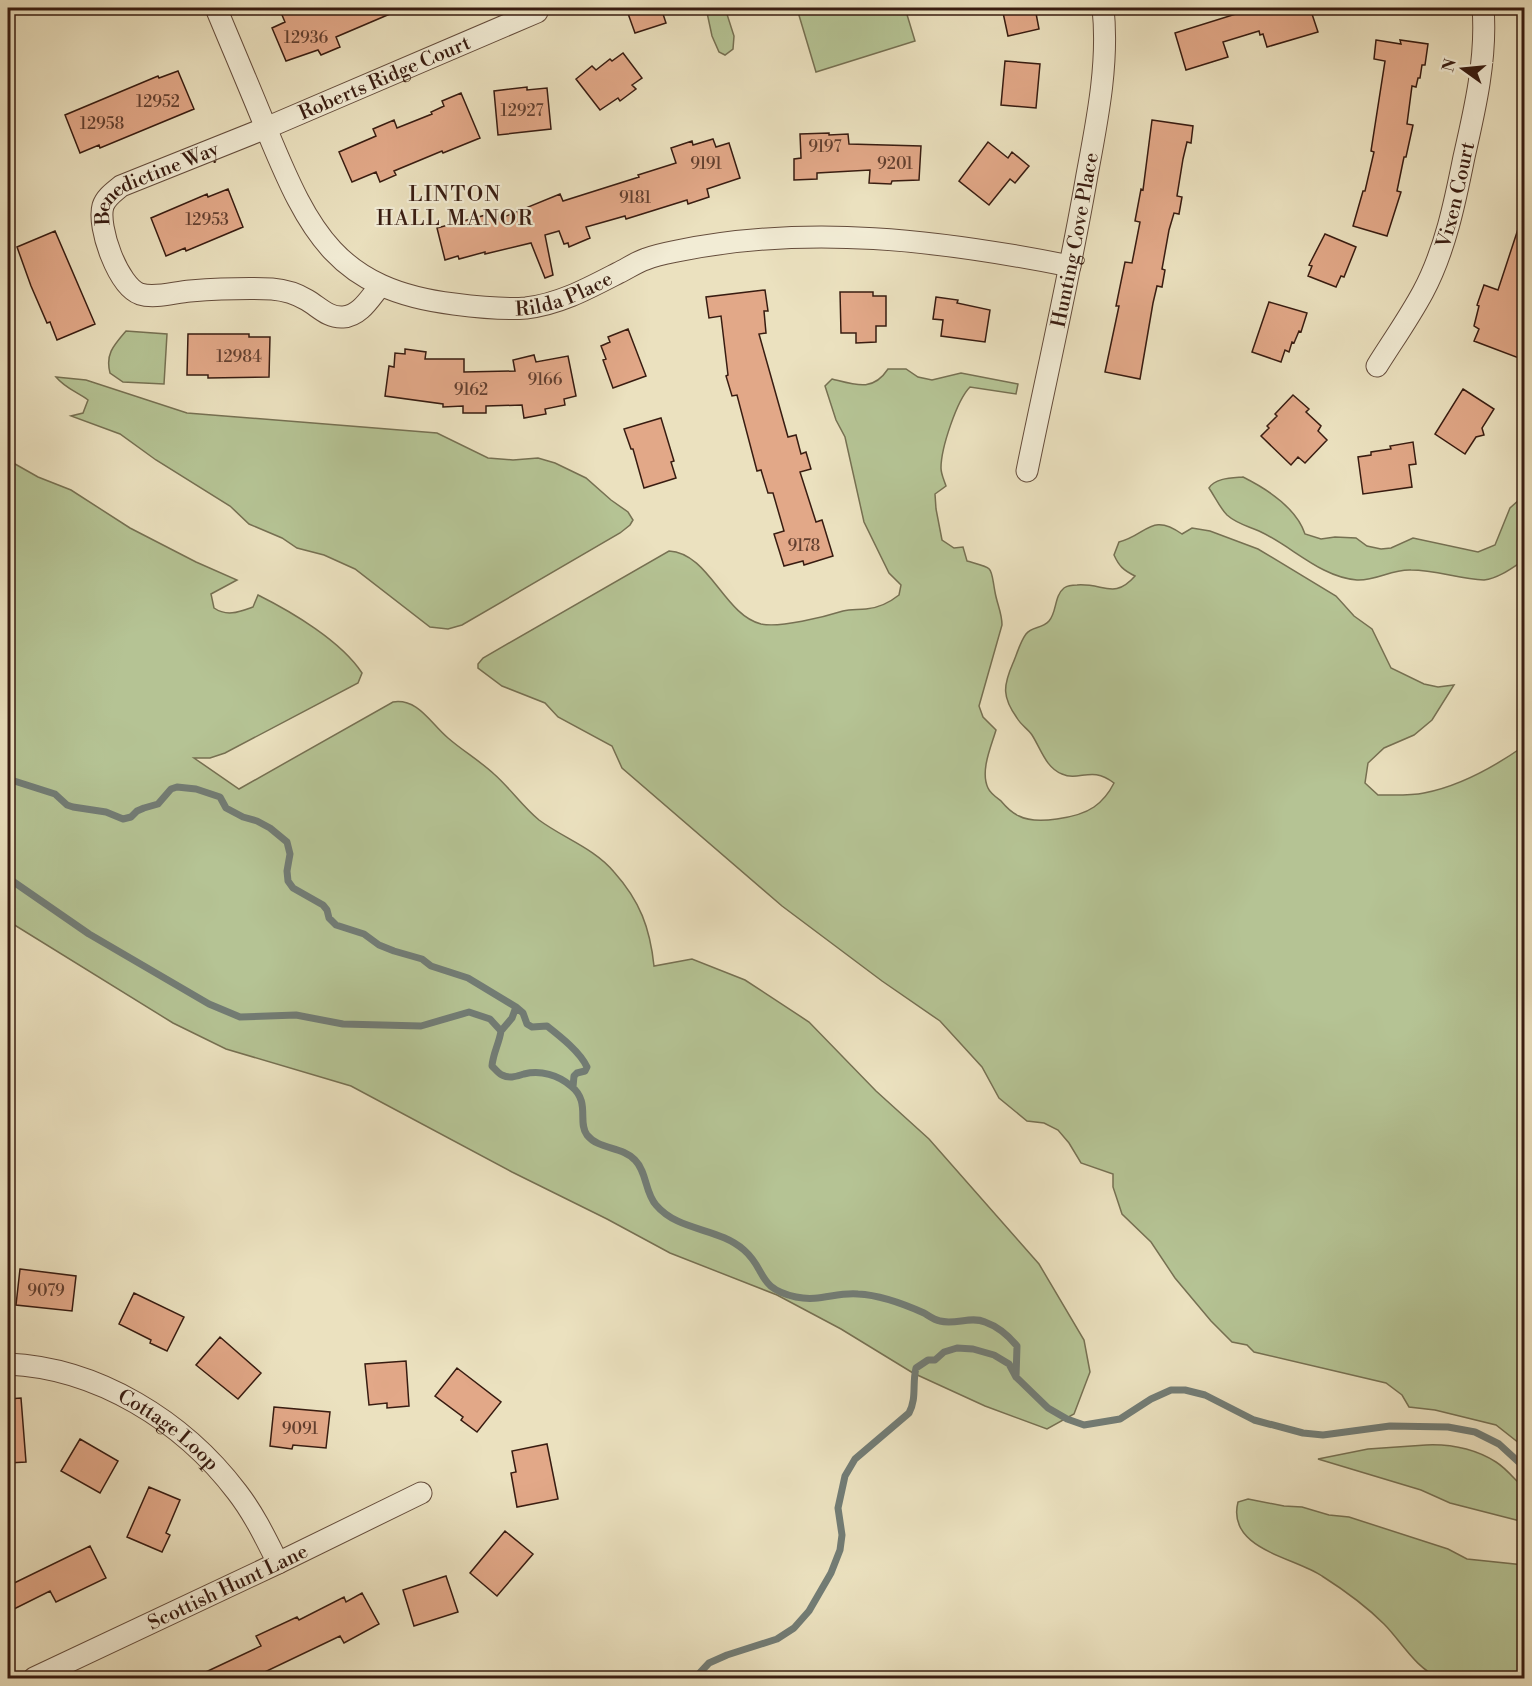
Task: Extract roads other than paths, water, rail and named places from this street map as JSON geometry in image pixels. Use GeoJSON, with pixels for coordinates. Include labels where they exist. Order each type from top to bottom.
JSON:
{"type":"FeatureCollection","features":[{"type":"Feature","properties":{"kind":"street","name":"Rilda Place"},"geometry":{"type":"LineString","coordinates":[[216,8],[302,210],[323,241],[351,268],[380,286],[411,296],[484,308],[527,308],[577,294],[647,259],[706,246],[799,237],[923,242],[996,252],[1070,266]]}},
{"type":"Feature","properties":{"kind":"street","name":"Hunting Cove Place"},"geometry":{"type":"LineString","coordinates":[[1027,471],[1070,266],[1095,129],[1103,60],[1103,8]]}},
{"type":"Feature","properties":{"kind":"street","name":"Vixen Court"},"geometry":{"type":"LineString","coordinates":[[1377,366],[1423,292],[1439,256],[1455,201],[1472,120],[1482,62],[1483,8]]}},
{"type":"Feature","properties":{"kind":"street","name":"Roberts Ridge Court"},"geometry":{"type":"LineString","coordinates":[[266,128],[537,12]]}},
{"type":"Feature","properties":{"kind":"street","name":"Benedictine Way"},"geometry":{"type":"LineString","coordinates":[[266,128],[121,186],[110,195],[103,204],[101,221],[122,279],[140,294],[154,296],[192,291],[281,290],[305,299],[331,315],[342,317],[354,315],[380,286]]}},
{"type":"Feature","properties":{"kind":"street","name":"Cottage Loop"},"geometry":{"type":"LineString","coordinates":[[8,1364],[58,1371],[96,1383],[134,1402],[177,1431],[209,1460],[237,1492],[261,1529],[278,1563]]}},
{"type":"Feature","properties":{"kind":"street","name":"Scottish Hunt Lane"},"geometry":{"type":"LineString","coordinates":[[34,1678],[421,1493]]}},
{"type":"Feature","properties":{"kind":"waterway"},"geometry":{"type":"LineString","coordinates":[[8,779],[55,794],[67,805],[106,812],[123,819],[131,817],[137,811],[158,804],[171,789],[177,787],[196,789],[220,797],[226,808],[270,828],[287,842],[290,854],[288,881],[293,888],[323,905],[329,918],[336,925],[364,934],[379,945],[394,951],[422,959],[431,966],[468,978],[516,1007],[512,1018],[501,1031]]}},
{"type":"Feature","properties":{"kind":"waterway"},"geometry":{"type":"LineString","coordinates":[[8,878],[89,934],[209,1004],[240,1017],[296,1015],[343,1024],[421,1026],[469,1012],[490,1019],[501,1031],[492,1066],[498,1073],[511,1077],[543,1073],[555,1076],[571,1086],[581,1099],[583,1124],[587,1135],[592,1140],[624,1152],[635,1160],[642,1170],[650,1195],[656,1205],[676,1220],[723,1237],[744,1250],[774,1289],[805,1298],[866,1295],[900,1303],[940,1321],[980,1320],[995,1326],[1017,1346],[1016,1377]]}},
{"type":"Feature","properties":{"kind":"waterway"},"geometry":{"type":"LineString","coordinates":[[516,1007],[523,1013],[527,1024],[532,1027],[547,1026],[570,1045],[584,1061],[587,1067],[585,1071],[574,1076],[573,1087]]}},
{"type":"Feature","properties":{"kind":"waterway"},"geometry":{"type":"LineString","coordinates":[[695,1678],[709,1663],[777,1639],[794,1628],[809,1611],[831,1573],[840,1550],[842,1535],[838,1508],[845,1476],[855,1459],[909,1413],[913,1402],[916,1368],[928,1360],[935,1360],[944,1352],[957,1348],[973,1349],[994,1355],[1009,1364],[1016,1377],[1048,1408],[1067,1419],[1084,1425],[1120,1419],[1151,1399],[1171,1390],[1185,1390],[1205,1395],[1254,1420],[1303,1433],[1323,1435],[1390,1426],[1448,1427],[1475,1432],[1499,1444],[1524,1467]]}},
{"type":"Feature","properties":{"kind":"district","name":"LINTON HALL MANOR"},"geometry":{"type":"Point","coordinates":[455,206]}}]}
